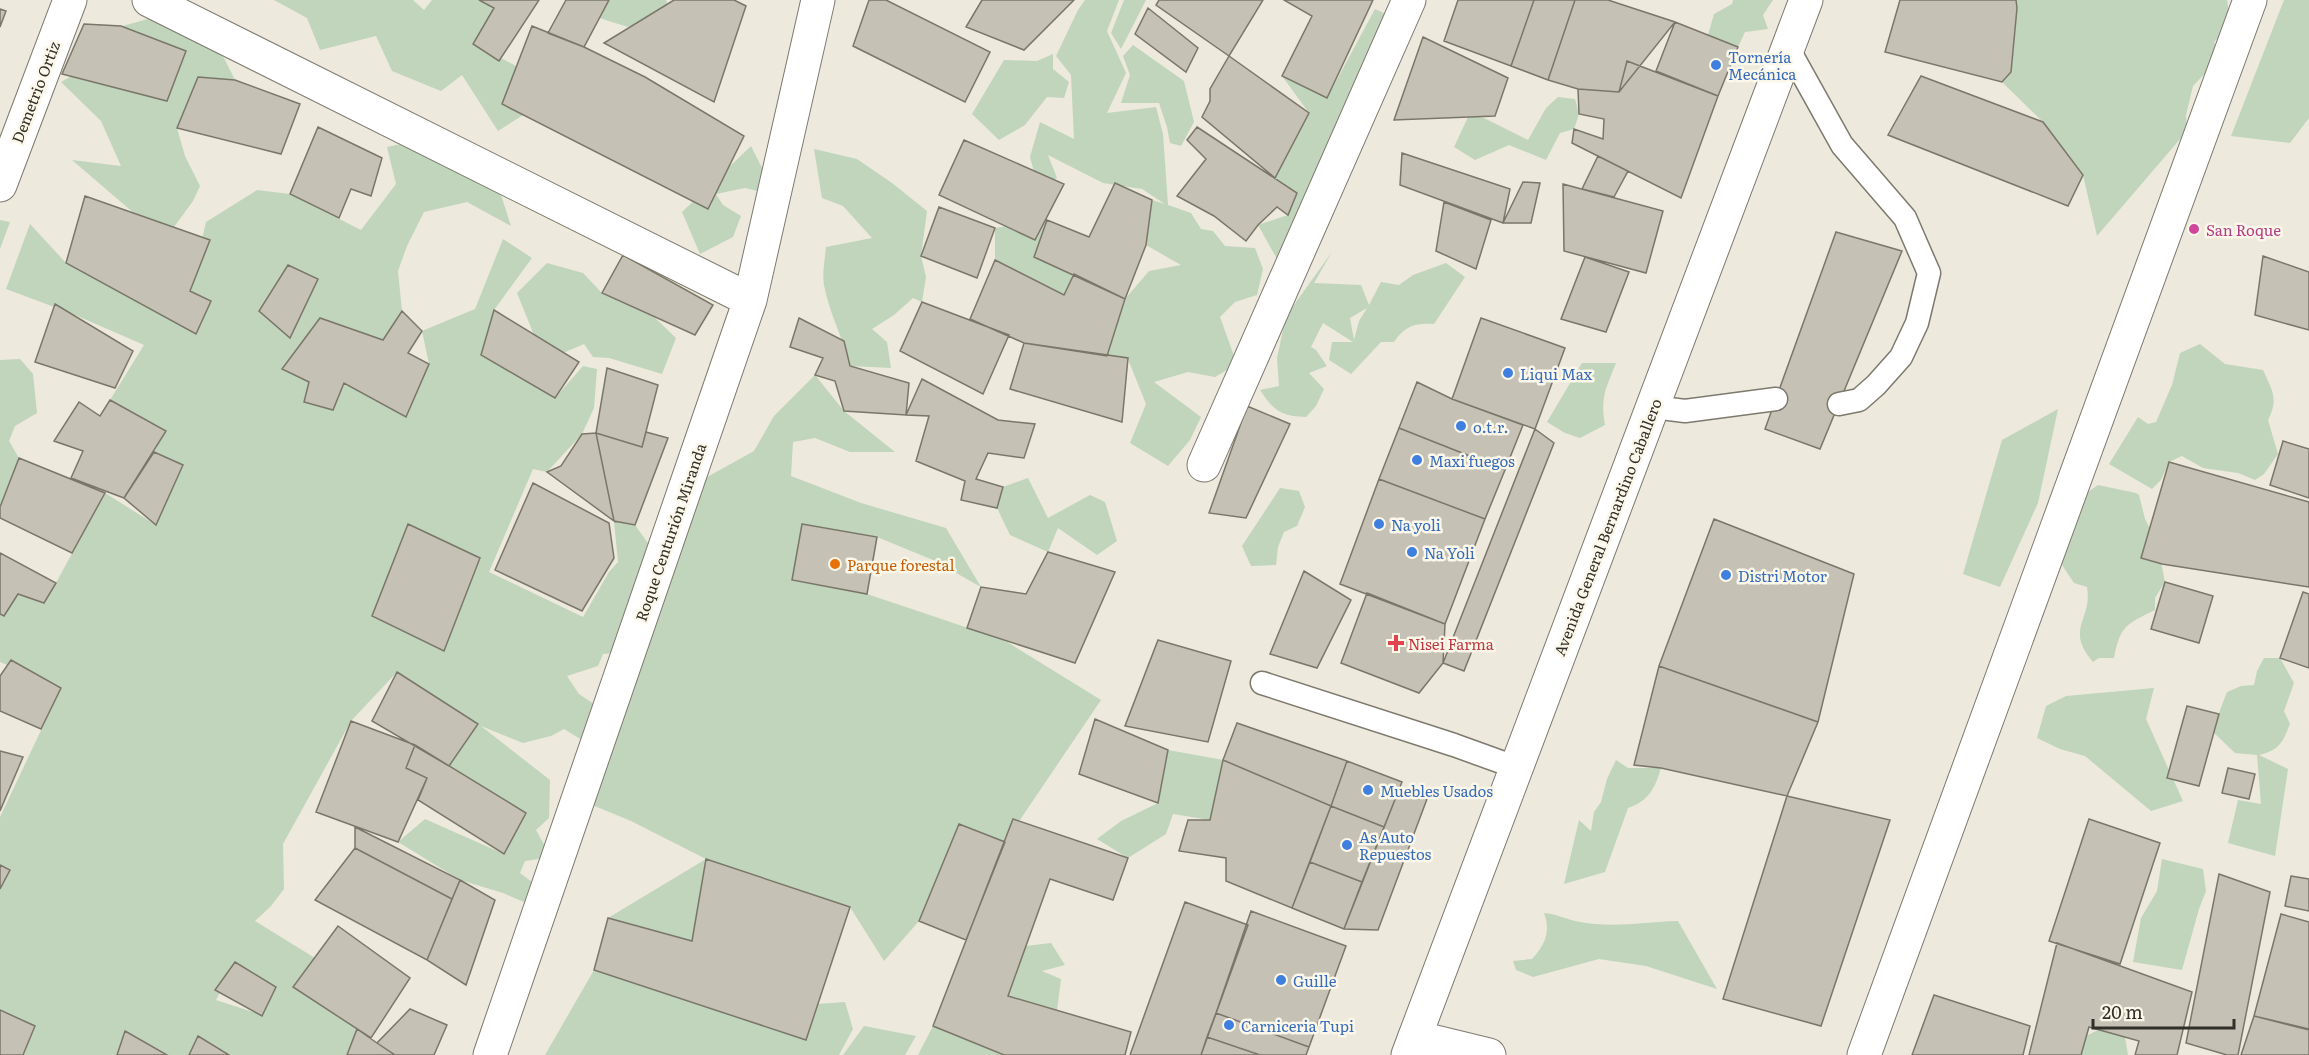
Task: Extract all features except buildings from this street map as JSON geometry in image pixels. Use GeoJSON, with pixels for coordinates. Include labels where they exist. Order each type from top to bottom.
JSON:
{"type":"FeatureCollection","features":[{"type":"Feature","properties":{"kind":"street","name":"Demetrio Ortiz"},"geometry":{"type":"LineString","coordinates":[[0,184],[70,0]]}},
{"type":"Feature","properties":{"kind":"street"},"geometry":{"type":"LineString","coordinates":[[149,0],[750,300]]}},
{"type":"Feature","properties":{"kind":"street","name":"Roque Centurión Miranda"},"geometry":{"type":"LineString","coordinates":[[490,1055],[750,300],[818,0]]}},
{"type":"Feature","properties":{"kind":"street"},"geometry":{"type":"LineString","coordinates":[[1204,465],[1409,0]]}},
{"type":"Feature","properties":{"kind":"street","name":"Avenida General Bernardino Caballero"},"geometry":{"type":"LineString","coordinates":[[1412,1046],[1515,767],[1806,0]]}},
{"type":"Feature","properties":{"kind":"street"},"geometry":{"type":"LineString","coordinates":[[1864,1055],[2250,0]]}},
{"type":"Feature","properties":{"kind":"street"},"geometry":{"type":"LineString","coordinates":[[1412,1046],[1489,1055]]}},
{"type":"Feature","properties":{"kind":"lane"},"geometry":{"type":"LineString","coordinates":[[1788,48],[1842,145],[1905,218],[1929,273],[1917,322],[1901,357],[1859,400],[1839,404]]}},
{"type":"Feature","properties":{"kind":"lane"},"geometry":{"type":"LineString","coordinates":[[1653,407],[1685,411],[1776,399]]}},
{"type":"Feature","properties":{"kind":"lane"},"geometry":{"type":"LineString","coordinates":[[1262,683],[1443,741],[1515,767]]}},
{"type":"Feature","properties":{"kind":"green space"},"geometry":{"type":"Polygon","coordinates":[[[274,0],[413,0],[424,10],[432,0],[479,0],[494,8],[474,44],[516,66],[523,115],[498,131],[462,75],[441,91],[392,71],[376,36],[320,50],[307,18],[274,0]]]}},
{"type":"Feature","properties":{"kind":"green space"},"geometry":{"type":"Polygon","coordinates":[[[586,0],[666,0],[669,8],[628,27],[593,16],[586,0]]]}},
{"type":"Feature","properties":{"kind":"green space"},"geometry":{"type":"Polygon","coordinates":[[[1085,0],[1119,0],[1107,31],[1126,73],[1107,113],[1156,107],[1163,134],[1168,205],[1191,213],[1201,229],[1213,231],[1225,246],[1255,248],[1263,269],[1257,295],[1235,302],[1220,317],[1237,364],[1215,377],[1188,372],[1154,382],[1201,417],[1190,440],[1168,466],[1130,443],[1146,404],[1128,359],[1107,356],[1125,299],[1149,271],[1181,265],[1146,245],[1152,200],[1165,204],[1142,189],[1103,183],[1048,155],[1057,178],[1039,190],[1030,157],[1040,122],[1074,139],[1071,75],[1056,56],[1085,0]]]}},
{"type":"Feature","properties":{"kind":"green space"},"geometry":{"type":"Polygon","coordinates":[[[1124,0],[1146,0],[1121,49],[1111,33],[1124,0]]]}},
{"type":"Feature","properties":{"kind":"green space"},"geometry":{"type":"Polygon","coordinates":[[[1733,0],[1773,0],[1763,15],[1768,29],[1745,32],[1738,47],[1708,35],[1714,14],[1732,4],[1733,0]]]}},
{"type":"Feature","properties":{"kind":"green space"},"geometry":{"type":"Polygon","coordinates":[[[2016,0],[2227,0],[2231,25],[2214,42],[2217,49],[2212,55],[2208,70],[2193,86],[2186,115],[2187,131],[2097,236],[2083,175],[2043,122],[2002,82],[2011,72],[2016,0]]]}},
{"type":"Feature","properties":{"kind":"green space"},"geometry":{"type":"Polygon","coordinates":[[[2284,0],[2309,0],[2309,118],[2290,143],[2231,136],[2284,0]]]}},
{"type":"Feature","properties":{"kind":"green space"},"geometry":{"type":"Polygon","coordinates":[[[1375,9],[1401,21],[1281,266],[1258,225],[1288,215],[1296,193],[1275,178],[1309,113],[1282,76],[1327,98],[1375,9]]]}},
{"type":"Feature","properties":{"kind":"green space"},"geometry":{"type":"Polygon","coordinates":[[[173,12],[224,58],[235,80],[198,77],[177,128],[185,156],[200,186],[193,201],[174,227],[135,214],[72,160],[121,166],[101,121],[61,82],[104,58],[119,27],[173,12]]]}},
{"type":"Feature","properties":{"kind":"green space"},"geometry":{"type":"Polygon","coordinates":[[[1133,45],[1184,81],[1194,122],[1181,146],[1170,143],[1159,103],[1121,103],[1130,75],[1123,56],[1133,45]]]}},
{"type":"Feature","properties":{"kind":"green space"},"geometry":{"type":"Polygon","coordinates":[[[1053,54],[1053,69],[1069,82],[1064,98],[1047,97],[1025,125],[999,140],[972,114],[1004,60],[1037,61],[1053,54]]]}},
{"type":"Feature","properties":{"kind":"green space"},"geometry":{"type":"Polygon","coordinates":[[[1558,97],[1575,99],[1579,114],[1574,129],[1560,133],[1546,160],[1509,145],[1475,160],[1454,147],[1469,115],[1484,118],[1528,140],[1546,108],[1558,97]]]}},
{"type":"Feature","properties":{"kind":"green space"},"geometry":{"type":"Polygon","coordinates":[[[415,141],[492,167],[511,226],[467,202],[424,212],[407,246],[398,271],[402,311],[383,340],[320,318],[282,369],[309,382],[305,402],[333,410],[344,383],[406,417],[429,364],[422,331],[475,309],[503,239],[532,258],[494,310],[482,355],[555,398],[583,366],[597,369],[594,408],[582,434],[547,472],[533,469],[489,572],[583,617],[609,572],[618,562],[614,521],[635,525],[667,570],[700,481],[754,451],[774,416],[815,375],[844,411],[895,452],[850,452],[815,438],[793,442],[791,476],[861,503],[946,528],[981,587],[933,560],[877,537],[802,524],[793,580],[867,594],[1004,640],[1101,700],[1005,842],[959,824],[919,921],[884,961],[850,907],[707,859],[692,941],[608,918],[706,859],[631,821],[585,802],[603,753],[564,729],[551,736],[523,743],[481,726],[550,780],[549,818],[536,830],[551,857],[525,861],[520,873],[532,882],[524,902],[460,880],[398,842],[425,819],[504,854],[526,813],[449,766],[478,724],[397,672],[351,721],[283,844],[284,889],[255,921],[315,958],[294,987],[357,1029],[347,1055],[229,1055],[198,1036],[189,1055],[23,1055],[35,1026],[0,1010],[0,889],[10,870],[0,865],[0,817],[61,688],[0,662],[0,614],[4,615],[18,594],[45,603],[105,493],[156,525],[183,466],[154,452],[166,431],[110,400],[144,345],[73,314],[6,289],[30,224],[66,263],[196,334],[210,301],[190,291],[206,222],[257,190],[290,194],[361,230],[396,184],[387,147],[415,141]],[[639,651],[603,654],[598,666],[567,676],[579,694],[615,718],[639,651]],[[235,962],[216,1000],[262,1015],[275,987],[235,962]]]}},
{"type":"Feature","properties":{"kind":"green space"},"geometry":{"type":"Polygon","coordinates":[[[751,146],[771,194],[745,188],[716,194],[723,205],[741,216],[733,237],[700,254],[682,212],[751,146]]]}},
{"type":"Feature","properties":{"kind":"green space"},"geometry":{"type":"Polygon","coordinates":[[[814,149],[857,159],[927,211],[921,256],[926,277],[922,302],[913,298],[894,315],[872,329],[887,342],[891,368],[850,366],[824,285],[826,247],[872,238],[843,206],[822,198],[814,149]]]}},
{"type":"Feature","properties":{"kind":"green space"},"geometry":{"type":"Polygon","coordinates":[[[0,220],[10,222],[0,249],[0,220]]]}},
{"type":"Feature","properties":{"kind":"green space"},"geometry":{"type":"Polygon","coordinates":[[[1047,220],[1074,274],[1064,295],[995,260],[995,228],[1047,220]]]}},
{"type":"Feature","properties":{"kind":"green space"},"geometry":{"type":"Polygon","coordinates":[[[1332,252],[1314,283],[1361,285],[1369,305],[1381,282],[1399,285],[1413,275],[1446,263],[1465,277],[1434,324],[1411,327],[1402,332],[1394,342],[1381,342],[1351,374],[1329,360],[1332,342],[1353,342],[1323,323],[1311,347],[1316,350],[1327,366],[1309,373],[1324,389],[1316,406],[1306,417],[1278,411],[1260,390],[1279,386],[1277,358],[1286,316],[1332,252]],[[1367,308],[1350,318],[1354,340],[1359,321],[1367,308]]]}},
{"type":"Feature","properties":{"kind":"green space"},"geometry":{"type":"Polygon","coordinates":[[[547,263],[583,273],[602,293],[651,314],[676,338],[662,374],[609,358],[593,357],[584,344],[563,353],[534,335],[517,293],[547,263]]]}},
{"type":"Feature","properties":{"kind":"green space"},"geometry":{"type":"Polygon","coordinates":[[[2200,344],[2225,364],[2263,370],[2274,400],[2268,420],[2278,454],[2264,474],[2255,480],[2238,473],[2203,468],[2182,456],[2169,462],[2161,480],[2152,489],[2109,464],[2138,417],[2148,424],[2156,422],[2172,385],[2180,353],[2200,344]]]}},
{"type":"Feature","properties":{"kind":"green space"},"geometry":{"type":"Polygon","coordinates":[[[20,359],[33,374],[37,413],[15,426],[9,441],[19,458],[0,507],[0,360],[20,359]]]}},
{"type":"Feature","properties":{"kind":"green space"},"geometry":{"type":"Polygon","coordinates":[[[1582,363],[1616,363],[1604,399],[1605,425],[1580,438],[1565,433],[1547,422],[1582,363]]]}},
{"type":"Feature","properties":{"kind":"green space"},"geometry":{"type":"Polygon","coordinates":[[[2058,409],[2038,503],[2000,587],[1963,574],[2002,440],[2058,409]]]}},
{"type":"Feature","properties":{"kind":"green space"},"geometry":{"type":"Polygon","coordinates":[[[1028,478],[1048,518],[1090,495],[1105,502],[1117,541],[1097,555],[1058,528],[1048,552],[1010,535],[997,508],[1003,487],[1028,478]]]}},
{"type":"Feature","properties":{"kind":"green space"},"geometry":{"type":"Polygon","coordinates":[[[2098,485],[2139,495],[2145,519],[2157,542],[2165,582],[2155,598],[2155,610],[2131,623],[2122,632],[2114,658],[2099,658],[2093,662],[2081,641],[2080,632],[2088,598],[2087,587],[2074,583],[2062,565],[2063,555],[2088,492],[2098,485]]]}},
{"type":"Feature","properties":{"kind":"green space"},"geometry":{"type":"Polygon","coordinates":[[[1280,488],[1299,491],[1305,507],[1297,526],[1284,532],[1278,547],[1276,565],[1251,566],[1242,546],[1280,488]]]}},
{"type":"Feature","properties":{"kind":"green space"},"geometry":{"type":"Polygon","coordinates":[[[2264,658],[2280,658],[2294,683],[2284,711],[2290,724],[2285,737],[2271,751],[2259,755],[2288,769],[2275,856],[2228,843],[2238,800],[2261,804],[2257,755],[2235,753],[2212,731],[2227,692],[2241,686],[2254,685],[2257,671],[2264,658]]]}},
{"type":"Feature","properties":{"kind":"green space"},"geometry":{"type":"Polygon","coordinates":[[[2154,688],[2146,719],[2183,801],[2151,811],[2085,756],[2060,749],[2037,738],[2046,706],[2066,696],[2154,688]]]}},
{"type":"Feature","properties":{"kind":"green space"},"geometry":{"type":"Polygon","coordinates":[[[1168,750],[1223,760],[1210,820],[1173,814],[1166,834],[1128,858],[1097,839],[1121,821],[1158,803],[1168,750]]]}},
{"type":"Feature","properties":{"kind":"green space"},"geometry":{"type":"Polygon","coordinates":[[[1616,760],[1628,768],[1661,768],[1646,798],[1628,808],[1605,872],[1564,884],[1579,820],[1591,831],[1594,812],[1601,802],[1607,779],[1616,760]]]}},
{"type":"Feature","properties":{"kind":"green space"},"geometry":{"type":"Polygon","coordinates":[[[2162,859],[2203,869],[2206,891],[2182,970],[2133,962],[2141,918],[2157,891],[2162,859]]]}},
{"type":"Feature","properties":{"kind":"green space"},"geometry":{"type":"Polygon","coordinates":[[[1544,913],[1604,925],[1678,921],[1717,989],[1646,966],[1599,959],[1533,977],[1516,970],[1513,961],[1532,959],[1546,938],[1547,926],[1544,913]]]}},
{"type":"Feature","properties":{"kind":"green space"},"geometry":{"type":"Polygon","coordinates":[[[1051,943],[1065,965],[1042,971],[1061,979],[1057,1010],[1008,996],[1026,946],[1051,943]]]}},
{"type":"Feature","properties":{"kind":"green space"},"geometry":{"type":"Polygon","coordinates":[[[594,970],[806,1040],[817,1004],[845,1002],[853,1029],[839,1055],[545,1055],[594,970]]]}},
{"type":"Feature","properties":{"kind":"green space"},"geometry":{"type":"Polygon","coordinates":[[[864,1026],[916,1036],[905,1055],[843,1055],[864,1026]]]}},
{"type":"Feature","properties":{"kind":"green space"},"geometry":{"type":"Polygon","coordinates":[[[933,1026],[1003,1055],[918,1055],[933,1026]]]}},
{"type":"Feature","properties":{"kind":"green space"},"geometry":{"type":"Polygon","coordinates":[[[2100,1029],[2125,1037],[2128,1055],[2075,1055],[2086,1036],[2100,1029]]]}},
{"type":"Feature","properties":{"kind":"place","name":"Tornería Mecánica"},"geometry":{"type":"Point","coordinates":[1716,65]}},
{"type":"Feature","properties":{"kind":"place","name":"San Roque"},"geometry":{"type":"Point","coordinates":[2194,229]}},
{"type":"Feature","properties":{"kind":"place","name":"Liqui Max"},"geometry":{"type":"Point","coordinates":[1508,373]}},
{"type":"Feature","properties":{"kind":"place","name":"o.t.r."},"geometry":{"type":"Point","coordinates":[1461,426]}},
{"type":"Feature","properties":{"kind":"place","name":"Maxi fuegos"},"geometry":{"type":"Point","coordinates":[1417,460]}},
{"type":"Feature","properties":{"kind":"place","name":"Na yoli"},"geometry":{"type":"Point","coordinates":[1379,524]}},
{"type":"Feature","properties":{"kind":"place","name":"Na Yoli"},"geometry":{"type":"Point","coordinates":[1412,552]}},
{"type":"Feature","properties":{"kind":"place","name":"Parque forestal"},"geometry":{"type":"Point","coordinates":[835,564]}},
{"type":"Feature","properties":{"kind":"place","name":"Distri Motor"},"geometry":{"type":"Point","coordinates":[1726,575]}},
{"type":"Feature","properties":{"kind":"place","name":"Nisei Farma"},"geometry":{"type":"Point","coordinates":[1396,643]}},
{"type":"Feature","properties":{"kind":"place","name":"Muebles Usados"},"geometry":{"type":"Point","coordinates":[1368,790]}},
{"type":"Feature","properties":{"kind":"place","name":"As Auto Repuestos"},"geometry":{"type":"Point","coordinates":[1347,845]}},
{"type":"Feature","properties":{"kind":"place","name":"Guille"},"geometry":{"type":"Point","coordinates":[1281,980]}},
{"type":"Feature","properties":{"kind":"place","name":"Carniceria Tupi"},"geometry":{"type":"Point","coordinates":[1229,1025]}}]}
